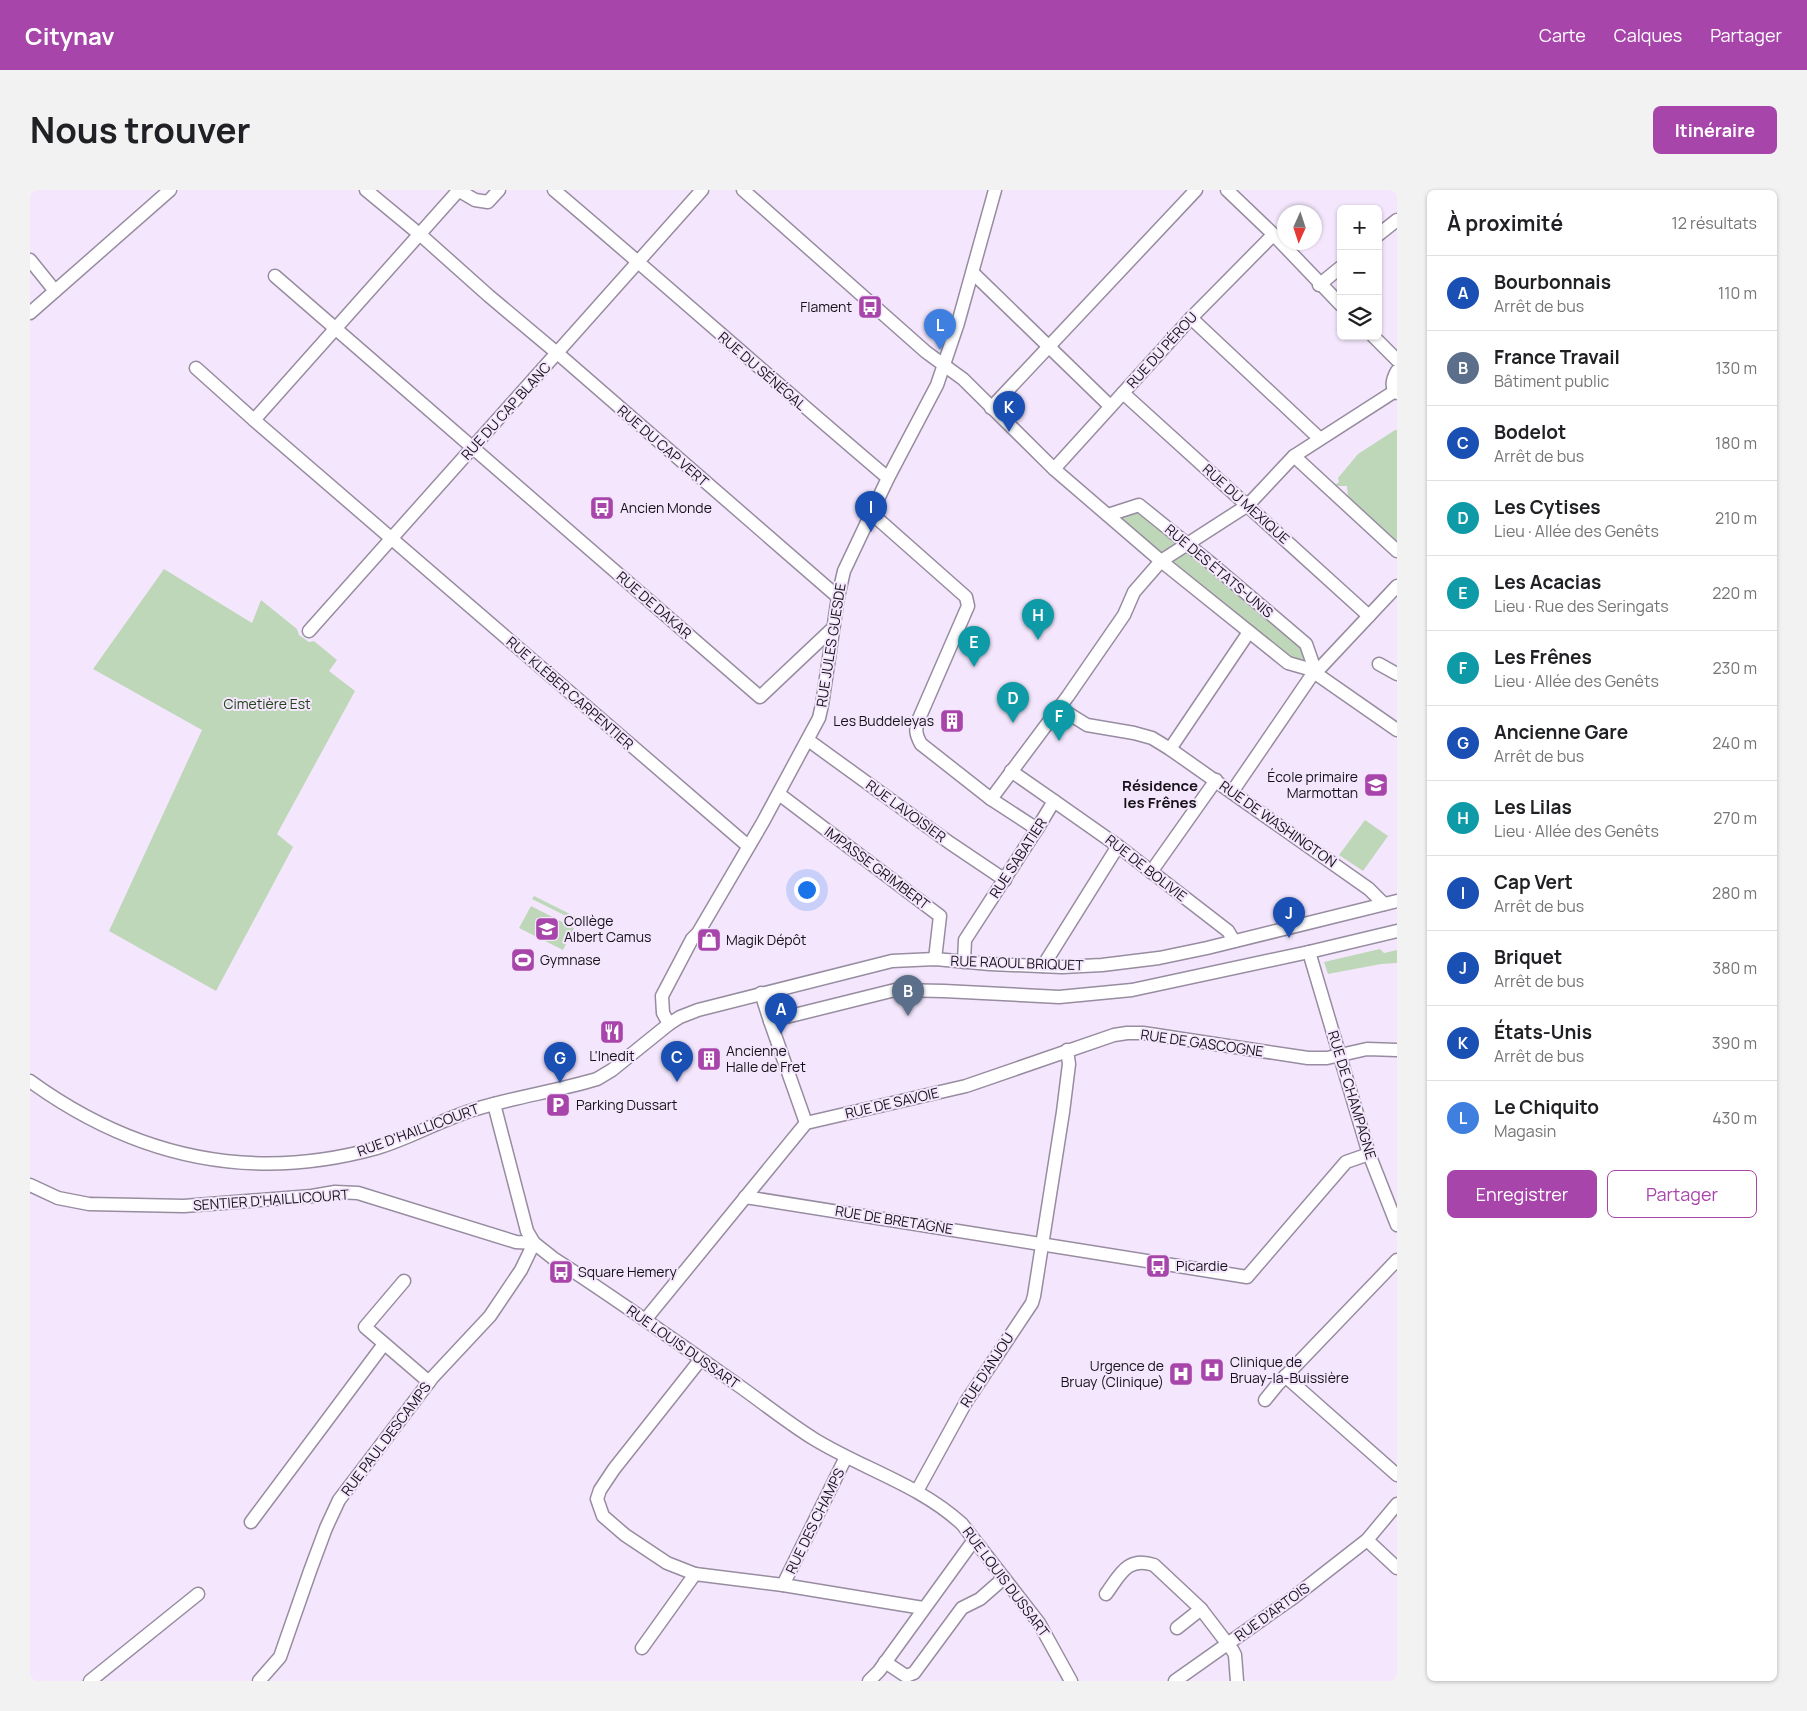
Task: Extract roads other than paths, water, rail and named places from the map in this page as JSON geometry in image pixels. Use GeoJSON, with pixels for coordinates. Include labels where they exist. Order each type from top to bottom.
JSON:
{"type":"FeatureCollection","features":[{"type":"Feature","properties":{"kind":"street","name":"RUE DU CAP VERT"},"geometry":{"type":"LineString","coordinates":[[366,190],[838,597]]}},
{"type":"Feature","properties":{"kind":"street"},"geometry":{"type":"LineString","coordinates":[[254,420],[458,190],[475,200],[488,202],[499,190]]}},
{"type":"Feature","properties":{"kind":"street","name":"RUE DU SÉNÉGAL"},"geometry":{"type":"LineString","coordinates":[[554,190],[638,261],[738,351],[888,478]]}},
{"type":"Feature","properties":{"kind":"street","name":"RUE DU CAP BLANC"},"geometry":{"type":"LineString","coordinates":[[309,631],[702,190]]}},
{"type":"Feature","properties":{"kind":"street","name":"RUE DES ÉTATS-UNIS"},"geometry":{"type":"LineString","coordinates":[[744,190],[926,352],[963,380],[1054,469],[1161,561],[1288,663],[1314,670]]}},
{"type":"Feature","properties":{"kind":"street","name":"RUE JULES GUESDE"},"geometry":{"type":"LineString","coordinates":[[670,1024],[663,1013],[662,996],[692,939],[698,933],[778,794],[818,718],[822,705],[838,597],[847,564],[888,478],[938,384],[973,273],[995,190]]}},
{"type":"Feature","properties":{"kind":"street"},"geometry":{"type":"LineString","coordinates":[[991,408],[1196,190]]}},
{"type":"Feature","properties":{"kind":"street"},"geometry":{"type":"LineString","coordinates":[[1227,190],[1337,301]]}},
{"type":"Feature","properties":{"kind":"street"},"geometry":{"type":"LineString","coordinates":[[30,312],[164,192]]}},
{"type":"Feature","properties":{"kind":"street"},"geometry":{"type":"LineString","coordinates":[[1382,232],[1397,220]]}},
{"type":"Feature","properties":{"kind":"street","name":"RUE DU PÉROU"},"geometry":{"type":"LineString","coordinates":[[1054,469],[1191,318],[1273,235]]}},
{"type":"Feature","properties":{"kind":"street"},"geometry":{"type":"LineString","coordinates":[[30,260],[55,291]]}},
{"type":"Feature","properties":{"kind":"street"},"geometry":{"type":"LineString","coordinates":[[1319,285],[1337,270]]}},
{"type":"Feature","properties":{"kind":"street"},"geometry":{"type":"LineString","coordinates":[[973,273],[1110,406]]}},
{"type":"Feature","properties":{"kind":"street"},"geometry":{"type":"LineString","coordinates":[[275,276],[473,447]]}},
{"type":"Feature","properties":{"kind":"street"},"geometry":{"type":"LineString","coordinates":[[1191,318],[1319,438]]}},
{"type":"Feature","properties":{"kind":"street"},"geometry":{"type":"LineString","coordinates":[[1377,340],[1397,360]]}},
{"type":"Feature","properties":{"kind":"street","name":"RUE KLÉBER CARPENTIER"},"geometry":{"type":"LineString","coordinates":[[196,368],[748,846]]}},
{"type":"Feature","properties":{"kind":"street"},"geometry":{"type":"LineString","coordinates":[[991,799],[1124,615],[1134,592],[1161,561],[1248,505],[1294,456],[1319,438],[1396,392],[1393,383],[1397,371]]}},
{"type":"Feature","properties":{"kind":"street","name":"RUE DU MEXIQUE"},"geometry":{"type":"LineString","coordinates":[[1123,393],[1369,616]]}},
{"type":"Feature","properties":{"kind":"street","name":"RUE DE DAKAR"},"geometry":{"type":"LineString","coordinates":[[473,447],[760,697],[834,628]]}},
{"type":"Feature","properties":{"kind":"street"},"geometry":{"type":"LineString","coordinates":[[1294,456],[1397,550]]}},
{"type":"Feature","properties":{"kind":"street","name":"RUE DES ÉTATS-UNIS"},"geometry":{"type":"LineString","coordinates":[[1108,515],[1139,505],[1187,543],[1306,644],[1314,670]]}},
{"type":"Feature","properties":{"kind":"street"},"geometry":{"type":"LineString","coordinates":[[871,513],[966,597],[968,606],[918,721],[916,729],[920,744],[991,799],[1037,828]]}},
{"type":"Feature","properties":{"kind":"street"},"geometry":{"type":"LineString","coordinates":[[1232,792],[1314,670],[1397,586]]}},
{"type":"Feature","properties":{"kind":"street"},"geometry":{"type":"LineString","coordinates":[[1170,749],[1249,632]]}},
{"type":"Feature","properties":{"kind":"street"},"geometry":{"type":"LineString","coordinates":[[1379,664],[1397,674]]}},
{"type":"Feature","properties":{"kind":"street"},"geometry":{"type":"LineString","coordinates":[[1314,670],[1397,730]]}},
{"type":"Feature","properties":{"kind":"street","name":"RUE DE WASHINGTON"},"geometry":{"type":"LineString","coordinates":[[1058,708],[1087,725],[1152,738],[1216,780],[1369,890],[1384,904]]}},
{"type":"Feature","properties":{"kind":"street","name":"RUE LAVOISIER"},"geometry":{"type":"LineString","coordinates":[[808,740],[950,843],[1005,880]]}},
{"type":"Feature","properties":{"kind":"street"},"geometry":{"type":"LineString","coordinates":[[1011,771],[1054,801]]}},
{"type":"Feature","properties":{"kind":"street"},"geometry":{"type":"LineString","coordinates":[[1150,872],[1216,780]]}},
{"type":"Feature","properties":{"kind":"street","name":"IMPASSE GRIMBERT"},"geometry":{"type":"LineString","coordinates":[[778,794],[940,916],[935,959]]}},
{"type":"Feature","properties":{"kind":"street","name":"RUE SABATIER"},"geometry":{"type":"LineString","coordinates":[[964,962],[965,940],[1054,801]]}},
{"type":"Feature","properties":{"kind":"street","name":"RUE DE BOLIVIE"},"geometry":{"type":"LineString","coordinates":[[1054,801],[1118,846],[1228,932],[1234,941]]}},
{"type":"Feature","properties":{"kind":"street"},"geometry":{"type":"LineString","coordinates":[[1043,966],[1118,846]]}},
{"type":"Feature","properties":{"kind":"street","name":"RUE RAOUL BRIQUET"},"geometry":{"type":"LineString","coordinates":[[670,1024],[680,1017],[698,1010],[892,961],[935,959],[1043,966],[1082,966],[1146,960],[1180,954],[1397,901]]}},
{"type":"Feature","properties":{"kind":"street"},"geometry":{"type":"LineString","coordinates":[[770,1021],[895,990],[1059,997],[1132,990],[1310,958],[1397,931]]}},
{"type":"Feature","properties":{"kind":"street","name":"RUE DE CHAMPAGNE"},"geometry":{"type":"LineString","coordinates":[[1310,958],[1369,1154],[1397,1225]]}},
{"type":"Feature","properties":{"kind":"street"},"geometry":{"type":"LineString","coordinates":[[645,1320],[806,1123],[762,993]]}},
{"type":"Feature","properties":{"kind":"street"},"geometry":{"type":"LineString","coordinates":[[494,1104],[597,1080],[670,1024]]}},
{"type":"Feature","properties":{"kind":"street","name":"RUE DE GASCOGNE"},"geometry":{"type":"LineString","coordinates":[[1067,1050],[1127,1033],[1143,1033],[1308,1058],[1321,1058],[1367,1049],[1397,1050]]}},
{"type":"Feature","properties":{"kind":"street","name":"RUE DE SAVOIE"},"geometry":{"type":"LineString","coordinates":[[806,1123],[966,1086],[1067,1050]]}},
{"type":"Feature","properties":{"kind":"street","name":"RUE D'ANJOU"},"geometry":{"type":"LineString","coordinates":[[916,1491],[966,1402],[1032,1303],[1036,1290],[1066,1093],[1069,1064],[1067,1050]]}},
{"type":"Feature","properties":{"kind":"street","name":"RUE D'HAILLICOURT"},"geometry":{"type":"LineString","coordinates":[[30,1081],[84,1116],[116,1132],[151,1145],[200,1157],[253,1163],[304,1162],[356,1153],[413,1135],[461,1114],[494,1104]]}},
{"type":"Feature","properties":{"kind":"street","name":"RUE LOUIS DUSSART"},"geometry":{"type":"LineString","coordinates":[[494,1104],[525,1224],[534,1243],[544,1252],[702,1359],[813,1438],[846,1457],[916,1491],[949,1512],[962,1524],[1039,1623],[1071,1681]]}},
{"type":"Feature","properties":{"kind":"street","name":"RUE DE BRETAGNE"},"geometry":{"type":"LineString","coordinates":[[745,1197],[1246,1277],[1346,1162],[1369,1154]]}},
{"type":"Feature","properties":{"kind":"street","name":"SENTIER D'HAILLICOURT"},"geometry":{"type":"LineString","coordinates":[[30,1185],[58,1198],[89,1204],[184,1206],[335,1192],[358,1193],[516,1242],[534,1243]]}},
{"type":"Feature","properties":{"kind":"street","name":"RUE PAUL DESCAMPS"},"geometry":{"type":"LineString","coordinates":[[259,1681],[280,1657],[312,1564],[326,1528],[340,1500],[429,1382],[490,1316],[521,1270],[534,1243]]}},
{"type":"Feature","properties":{"kind":"street","name":"RUE PAUL DESCAMPS"},"geometry":{"type":"LineString","coordinates":[[521,1270],[544,1252]]}},
{"type":"Feature","properties":{"kind":"street"},"geometry":{"type":"LineString","coordinates":[[1265,1400],[1285,1376],[1397,1260]]}},
{"type":"Feature","properties":{"kind":"street"},"geometry":{"type":"LineString","coordinates":[[404,1281],[365,1327],[429,1382]]}},
{"type":"Feature","properties":{"kind":"street"},"geometry":{"type":"LineString","coordinates":[[251,1522],[384,1344]]}},
{"type":"Feature","properties":{"kind":"street","name":"RUE DES CHAMPS"},"geometry":{"type":"LineString","coordinates":[[702,1359],[614,1469],[600,1490],[597,1499],[603,1516],[625,1535],[667,1563],[695,1574],[783,1585],[846,1457]]}},
{"type":"Feature","properties":{"kind":"street"},"geometry":{"type":"LineString","coordinates":[[1285,1376],[1397,1475]]}},
{"type":"Feature","properties":{"kind":"street","name":"RUE D'ARTOIS"},"geometry":{"type":"LineString","coordinates":[[1175,1681],[1294,1597],[1367,1540],[1397,1504]]}},
{"type":"Feature","properties":{"kind":"street"},"geometry":{"type":"LineString","coordinates":[[869,1681],[974,1540]]}},
{"type":"Feature","properties":{"kind":"street"},"geometry":{"type":"LineString","coordinates":[[1367,1540],[1397,1568]]}},
{"type":"Feature","properties":{"kind":"street"},"geometry":{"type":"LineString","coordinates":[[1106,1594],[1125,1569],[1132,1564],[1139,1562],[1154,1565],[1201,1609],[1223,1647],[1235,1656],[1236,1681]]}},
{"type":"Feature","properties":{"kind":"street"},"geometry":{"type":"LineString","coordinates":[[642,1648],[695,1574]]}},
{"type":"Feature","properties":{"kind":"street"},"geometry":{"type":"LineString","coordinates":[[885,1662],[906,1676],[914,1673],[962,1608],[980,1599],[1004,1578]]}},
{"type":"Feature","properties":{"kind":"street"},"geometry":{"type":"LineString","coordinates":[[783,1585],[923,1608]]}},
{"type":"Feature","properties":{"kind":"street"},"geometry":{"type":"LineString","coordinates":[[90,1681],[198,1594]]}},
{"type":"Feature","properties":{"kind":"street"},"geometry":{"type":"LineString","coordinates":[[1177,1628],[1201,1609]]}},
{"type":"Feature","properties":{"kind":"place","name":"Flament"},"geometry":{"type":"Point","coordinates":[870,307]}},
{"type":"Feature","properties":{"kind":"place","name":"Le Chiquito"},"geometry":{"type":"Point","coordinates":[940,350]}},
{"type":"Feature","properties":{"kind":"place","name":"États-Unis"},"geometry":{"type":"Point","coordinates":[1009,432]}},
{"type":"Feature","properties":{"kind":"place","name":"Ancien Monde"},"geometry":{"type":"Point","coordinates":[602,508]}},
{"type":"Feature","properties":{"kind":"place","name":"Cap Vert"},"geometry":{"type":"Point","coordinates":[871,532]}},
{"type":"Feature","properties":{"kind":"place","name":"Les Lilas"},"geometry":{"type":"Point","coordinates":[1038,640]}},
{"type":"Feature","properties":{"kind":"place","name":"Les Acacias"},"geometry":{"type":"Point","coordinates":[974,667]}},
{"type":"Feature","properties":{"kind":"place","name":"Les Buddeleyas"},"geometry":{"type":"Point","coordinates":[952,721]}},
{"type":"Feature","properties":{"kind":"place","name":"Les Cytises"},"geometry":{"type":"Point","coordinates":[1013,723]}},
{"type":"Feature","properties":{"kind":"place","name":"Les Frênes"},"geometry":{"type":"Point","coordinates":[1059,741]}},
{"type":"Feature","properties":{"kind":"place","name":"École primaire Marmottan"},"geometry":{"type":"Point","coordinates":[1376,785]}},
{"type":"Feature","properties":{"kind":"place","name":"Collège Albert Camus"},"geometry":{"type":"Point","coordinates":[547,929]}},
{"type":"Feature","properties":{"kind":"place","name":"Briquet"},"geometry":{"type":"Point","coordinates":[1289,938]}},
{"type":"Feature","properties":{"kind":"place","name":"Magik Dépôt"},"geometry":{"type":"Point","coordinates":[709,940]}},
{"type":"Feature","properties":{"kind":"place","name":"Gymnase"},"geometry":{"type":"Point","coordinates":[523,960]}},
{"type":"Feature","properties":{"kind":"place","name":"France Travail"},"geometry":{"type":"Point","coordinates":[908,1016]}},
{"type":"Feature","properties":{"kind":"place","name":"L'Inedit"},"geometry":{"type":"Point","coordinates":[612,1032]}},
{"type":"Feature","properties":{"kind":"place","name":"Bourbonnais"},"geometry":{"type":"Point","coordinates":[781,1034]}},
{"type":"Feature","properties":{"kind":"place","name":"Ancienne Halle de Fret"},"geometry":{"type":"Point","coordinates":[709,1059]}},
{"type":"Feature","properties":{"kind":"place","name":"Bodelot"},"geometry":{"type":"Point","coordinates":[677,1082]}},
{"type":"Feature","properties":{"kind":"place","name":"Ancienne Gare"},"geometry":{"type":"Point","coordinates":[560,1083]}},
{"type":"Feature","properties":{"kind":"place","name":"Parking Dussart"},"geometry":{"type":"Point","coordinates":[558,1105]}},
{"type":"Feature","properties":{"kind":"place","name":"Picardie"},"geometry":{"type":"Point","coordinates":[1158,1266]}},
{"type":"Feature","properties":{"kind":"place","name":"Square Hemery"},"geometry":{"type":"Point","coordinates":[561,1272]}},
{"type":"Feature","properties":{"kind":"place","name":"Clinique de Bruay-la-Buissière"},"geometry":{"type":"Point","coordinates":[1212,1370]}},
{"type":"Feature","properties":{"kind":"place","name":"Urgence de Bruay (Clinique)"},"geometry":{"type":"Point","coordinates":[1181,1374]}},
{"type":"Feature","properties":{"kind":"district","name":"Résidence les Frênes"},"geometry":{"type":"Point","coordinates":[1160,794]}},
{"type":"Feature","properties":{"kind":"park label","name":"Cimetière Est"},"geometry":{"type":"Point","coordinates":[267,704]}}]}
